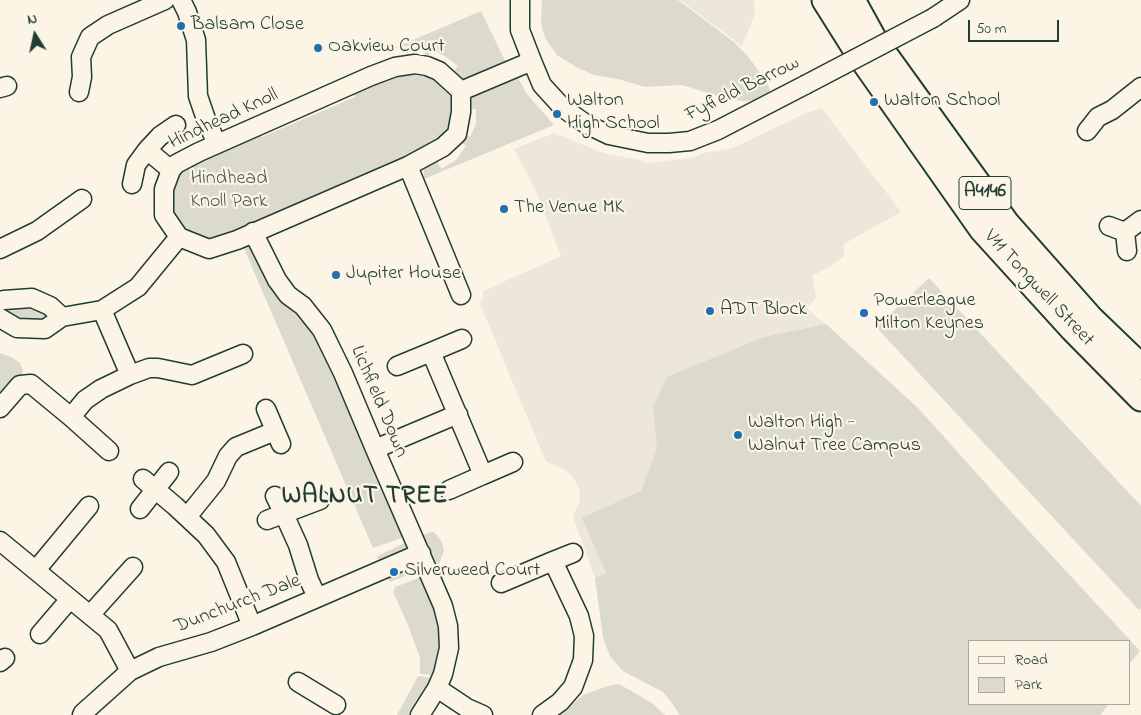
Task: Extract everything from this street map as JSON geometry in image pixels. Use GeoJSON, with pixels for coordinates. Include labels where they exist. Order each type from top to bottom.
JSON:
{"type":"FeatureCollection","features":[{"type":"Feature","properties":{"kind":"highway","name":"V11 Tongwell Street"},"geometry":{"type":"LineString","coordinates":[[825,0],[859,54],[982,229],[1073,329],[1141,398]]}},
{"type":"Feature","properties":{"kind":"highway","name":"V11 Tongwell Street"},"geometry":{"type":"LineString","coordinates":[[852,0],[874,40],[1006,223],[1091,319],[1141,367]]}},
{"type":"Feature","properties":{"kind":"street"},"geometry":{"type":"LineString","coordinates":[[79,92],[82,77],[81,57],[90,38],[108,25],[165,0]]}},
{"type":"Feature","properties":{"kind":"street"},"geometry":{"type":"LineString","coordinates":[[181,0],[196,40],[198,96],[217,144]]}},
{"type":"Feature","properties":{"kind":"street","name":"Fyfield Barrow"},"geometry":{"type":"LineString","coordinates":[[520,0],[520,30],[542,85],[563,108],[586,124],[609,135],[648,143],[690,141],[718,130],[934,18],[960,0]]}},
{"type":"Feature","properties":{"kind":"street"},"geometry":{"type":"LineString","coordinates":[[0,318],[17,328],[45,329],[62,317],[102,310],[138,287],[179,237],[208,249],[237,240],[408,166],[443,147],[457,134],[461,112],[461,91],[532,61]]}},
{"type":"Feature","properties":{"kind":"street","name":"Hindhead Knoll"},"geometry":{"type":"LineString","coordinates":[[179,237],[164,215],[164,189],[170,170],[176,164],[217,144],[395,67],[415,64],[427,66],[439,71],[461,91]]}},
{"type":"Feature","properties":{"kind":"street"},"geometry":{"type":"LineString","coordinates":[[1087,131],[1098,117],[1112,110],[1141,87]]}},
{"type":"Feature","properties":{"kind":"street"},"geometry":{"type":"LineString","coordinates":[[132,184],[136,165],[147,150],[160,136],[176,125]]}},
{"type":"Feature","properties":{"kind":"street"},"geometry":{"type":"LineString","coordinates":[[147,150],[170,170]]}},
{"type":"Feature","properties":{"kind":"street"},"geometry":{"type":"LineString","coordinates":[[408,166],[461,295]]}},
{"type":"Feature","properties":{"kind":"street"},"geometry":{"type":"LineString","coordinates":[[0,249],[37,231],[82,199]]}},
{"type":"Feature","properties":{"kind":"street"},"geometry":{"type":"LineString","coordinates":[[1127,251],[1117,229],[1141,220]]}},
{"type":"Feature","properties":{"kind":"street","name":"Lichfield Down"},"geometry":{"type":"LineString","coordinates":[[254,232],[276,280],[288,295],[303,306],[322,330],[343,373],[443,606],[448,626],[449,648],[443,674],[437,688],[420,715]]}},
{"type":"Feature","properties":{"kind":"street"},"geometry":{"type":"LineString","coordinates":[[0,301],[32,298],[50,306],[62,317]]}},
{"type":"Feature","properties":{"kind":"street"},"geometry":{"type":"LineString","coordinates":[[102,310],[130,375]]}},
{"type":"Feature","properties":{"kind":"street"},"geometry":{"type":"LineString","coordinates":[[397,366],[462,340]]}},
{"type":"Feature","properties":{"kind":"street"},"geometry":{"type":"LineString","coordinates":[[431,352],[483,475]]}},
{"type":"Feature","properties":{"kind":"street"},"geometry":{"type":"LineString","coordinates":[[70,417],[85,400],[101,389],[149,368],[192,375],[244,354]]}},
{"type":"Feature","properties":{"kind":"street"},"geometry":{"type":"LineString","coordinates":[[0,408],[20,385],[31,384],[109,451]]}},
{"type":"Feature","properties":{"kind":"street"},"geometry":{"type":"LineString","coordinates":[[187,517],[216,482],[228,456],[236,447],[278,437],[266,409]]}},
{"type":"Feature","properties":{"kind":"street"},"geometry":{"type":"LineString","coordinates":[[375,449],[458,414]]}},
{"type":"Feature","properties":{"kind":"street"},"geometry":{"type":"LineString","coordinates":[[449,490],[513,462]]}},
{"type":"Feature","properties":{"kind":"street"},"geometry":{"type":"LineString","coordinates":[[140,509],[149,484],[169,472]]}},
{"type":"Feature","properties":{"kind":"street"},"geometry":{"type":"LineString","coordinates":[[149,484],[206,535],[226,562],[252,626]]}},
{"type":"Feature","properties":{"kind":"street"},"geometry":{"type":"LineString","coordinates":[[275,496],[298,545],[317,598]]}},
{"type":"Feature","properties":{"kind":"street"},"geometry":{"type":"LineString","coordinates":[[267,520],[320,500]]}},
{"type":"Feature","properties":{"kind":"street"},"geometry":{"type":"LineString","coordinates":[[36,570],[89,506]]}},
{"type":"Feature","properties":{"kind":"street"},"geometry":{"type":"LineString","coordinates":[[0,541],[108,630],[130,671]]}},
{"type":"Feature","properties":{"kind":"street","name":"Dunchurch Dale"},"geometry":{"type":"LineString","coordinates":[[82,715],[130,671],[159,657],[211,642],[252,626],[420,553]]}},
{"type":"Feature","properties":{"kind":"street"},"geometry":{"type":"LineString","coordinates":[[501,583],[573,553]]}},
{"type":"Feature","properties":{"kind":"street"},"geometry":{"type":"LineString","coordinates":[[542,715],[560,702],[573,687],[583,660],[584,636],[579,616],[553,561]]}},
{"type":"Feature","properties":{"kind":"street"},"geometry":{"type":"LineString","coordinates":[[90,615],[133,567]]}},
{"type":"Feature","properties":{"kind":"street"},"geometry":{"type":"LineString","coordinates":[[40,634],[70,599]]}},
{"type":"Feature","properties":{"kind":"street"},"geometry":{"type":"LineString","coordinates":[[298,682],[335,703]]}},
{"type":"Feature","properties":{"kind":"street"},"geometry":{"type":"LineString","coordinates":[[437,688],[467,708],[483,715]]}},
{"type":"Feature","properties":{"kind":"shaded area"},"geometry":{"type":"Polygon","coordinates":[[[680,0],[754,0],[755,15],[742,46],[680,0]]]}},
{"type":"Feature","properties":{"kind":"shaded area","name":"Walton High - Walnut Tree Campus"},"geometry":{"type":"Polygon","coordinates":[[[822,108],[901,212],[844,244],[844,256],[833,265],[812,276],[816,297],[807,308],[918,408],[1130,640],[968,640],[968,705],[1108,705],[1100,715],[680,715],[663,692],[623,671],[610,656],[597,583],[573,517],[580,500],[579,488],[573,477],[564,469],[546,462],[480,304],[483,291],[561,256],[536,191],[514,149],[554,133],[606,154],[647,163],[692,158],[704,153],[733,148],[806,113],[822,108]]]}},
{"type":"Feature","properties":{"kind":"shaded area","name":"Walton High - Walnut Tree Campus"},"geometry":{"type":"Polygon","coordinates":[[[1131,641],[1140,651],[1131,662],[1131,641]]]}},
{"type":"Feature","properties":{"kind":"green space"},"geometry":{"type":"Polygon","coordinates":[[[542,0],[678,0],[735,43],[767,82],[770,90],[769,94],[759,100],[742,101],[728,99],[682,85],[645,87],[618,79],[594,75],[576,67],[557,55],[545,38],[541,23],[542,0]]]}},
{"type":"Feature","properties":{"kind":"green space"},"geometry":{"type":"Polygon","coordinates":[[[481,11],[507,65],[464,81],[451,75],[458,66],[432,49],[428,60],[424,59],[426,48],[403,46],[392,49],[481,11]]]}},
{"type":"Feature","properties":{"kind":"green space","name":"Hindhead Knoll Park"},"geometry":{"type":"Polygon","coordinates":[[[415,72],[435,76],[453,95],[455,100],[449,134],[385,170],[383,166],[293,205],[294,209],[208,241],[186,234],[169,211],[173,180],[183,169],[260,133],[262,137],[355,97],[354,92],[392,77],[415,72]]]}},
{"type":"Feature","properties":{"kind":"green space"},"geometry":{"type":"Polygon","coordinates":[[[517,76],[527,94],[554,125],[424,179],[426,166],[436,159],[441,169],[456,160],[466,146],[459,141],[464,134],[470,137],[476,124],[476,109],[469,109],[471,97],[475,93],[517,76]]]}},
{"type":"Feature","properties":{"kind":"green space"},"geometry":{"type":"Polygon","coordinates":[[[251,243],[313,325],[407,536],[373,548],[242,244],[251,243]]]}},
{"type":"Feature","properties":{"kind":"green space"},"geometry":{"type":"Polygon","coordinates":[[[929,278],[1141,506],[1141,608],[1139,610],[876,327],[929,278]]]}},
{"type":"Feature","properties":{"kind":"green space"},"geometry":{"type":"Polygon","coordinates":[[[29,302],[48,311],[49,321],[17,324],[3,311],[9,304],[29,302]]]}},
{"type":"Feature","properties":{"kind":"green space","name":"Walton High - Walnut Tree Campus"},"geometry":{"type":"Polygon","coordinates":[[[826,324],[918,408],[1130,640],[968,640],[968,705],[1108,705],[1100,715],[680,715],[663,692],[623,671],[610,656],[603,638],[595,578],[606,573],[582,518],[641,491],[657,449],[653,407],[667,377],[764,337],[826,324]]]}},
{"type":"Feature","properties":{"kind":"green space"},"geometry":{"type":"Polygon","coordinates":[[[0,353],[20,363],[23,370],[21,379],[0,401],[0,353]]]}},
{"type":"Feature","properties":{"kind":"green space"},"geometry":{"type":"Polygon","coordinates":[[[434,532],[442,542],[444,551],[439,564],[433,566],[420,537],[434,532]]]}},
{"type":"Feature","properties":{"kind":"green space"},"geometry":{"type":"Polygon","coordinates":[[[409,541],[409,551],[380,564],[377,556],[409,541]]]}},
{"type":"Feature","properties":{"kind":"green space"},"geometry":{"type":"Polygon","coordinates":[[[408,564],[417,565],[421,570],[390,582],[385,574],[408,564]]]}},
{"type":"Feature","properties":{"kind":"green space"},"geometry":{"type":"Polygon","coordinates":[[[424,576],[444,628],[436,675],[420,674],[420,658],[393,592],[395,587],[424,576]]]}},
{"type":"Feature","properties":{"kind":"green space","name":"Walton High - Walnut Tree Campus"},"geometry":{"type":"Polygon","coordinates":[[[1131,641],[1140,651],[1131,662],[1131,641]]]}},
{"type":"Feature","properties":{"kind":"green space"},"geometry":{"type":"Polygon","coordinates":[[[418,676],[435,678],[412,715],[397,715],[418,676]]]}},
{"type":"Feature","properties":{"kind":"green space"},"geometry":{"type":"Polygon","coordinates":[[[619,684],[652,703],[665,715],[560,715],[583,695],[619,684]]]}},
{"type":"Feature","properties":{"kind":"place","name":"Balsam Close"},"geometry":{"type":"Point","coordinates":[181,26]}},
{"type":"Feature","properties":{"kind":"place","name":"Oakview Court"},"geometry":{"type":"Point","coordinates":[318,48]}},
{"type":"Feature","properties":{"kind":"place","name":"Walton School"},"geometry":{"type":"Point","coordinates":[874,102]}},
{"type":"Feature","properties":{"kind":"place","name":"Walton High School"},"geometry":{"type":"Point","coordinates":[557,114]}},
{"type":"Feature","properties":{"kind":"place","name":"The Venue MK"},"geometry":{"type":"Point","coordinates":[504,209]}},
{"type":"Feature","properties":{"kind":"place","name":"Jupiter House"},"geometry":{"type":"Point","coordinates":[336,275]}},
{"type":"Feature","properties":{"kind":"place","name":"ADT Block"},"geometry":{"type":"Point","coordinates":[710,311]}},
{"type":"Feature","properties":{"kind":"place","name":"Powerleague Milton Keynes"},"geometry":{"type":"Point","coordinates":[864,313]}},
{"type":"Feature","properties":{"kind":"place","name":"Walton High - Walnut Tree Campus"},"geometry":{"type":"Point","coordinates":[738,435]}},
{"type":"Feature","properties":{"kind":"place","name":"Silverweed Court"},"geometry":{"type":"Point","coordinates":[394,572]}},
{"type":"Feature","properties":{"kind":"district","name":"WALNUT TREE"},"geometry":{"type":"Point","coordinates":[365,498]}}]}
